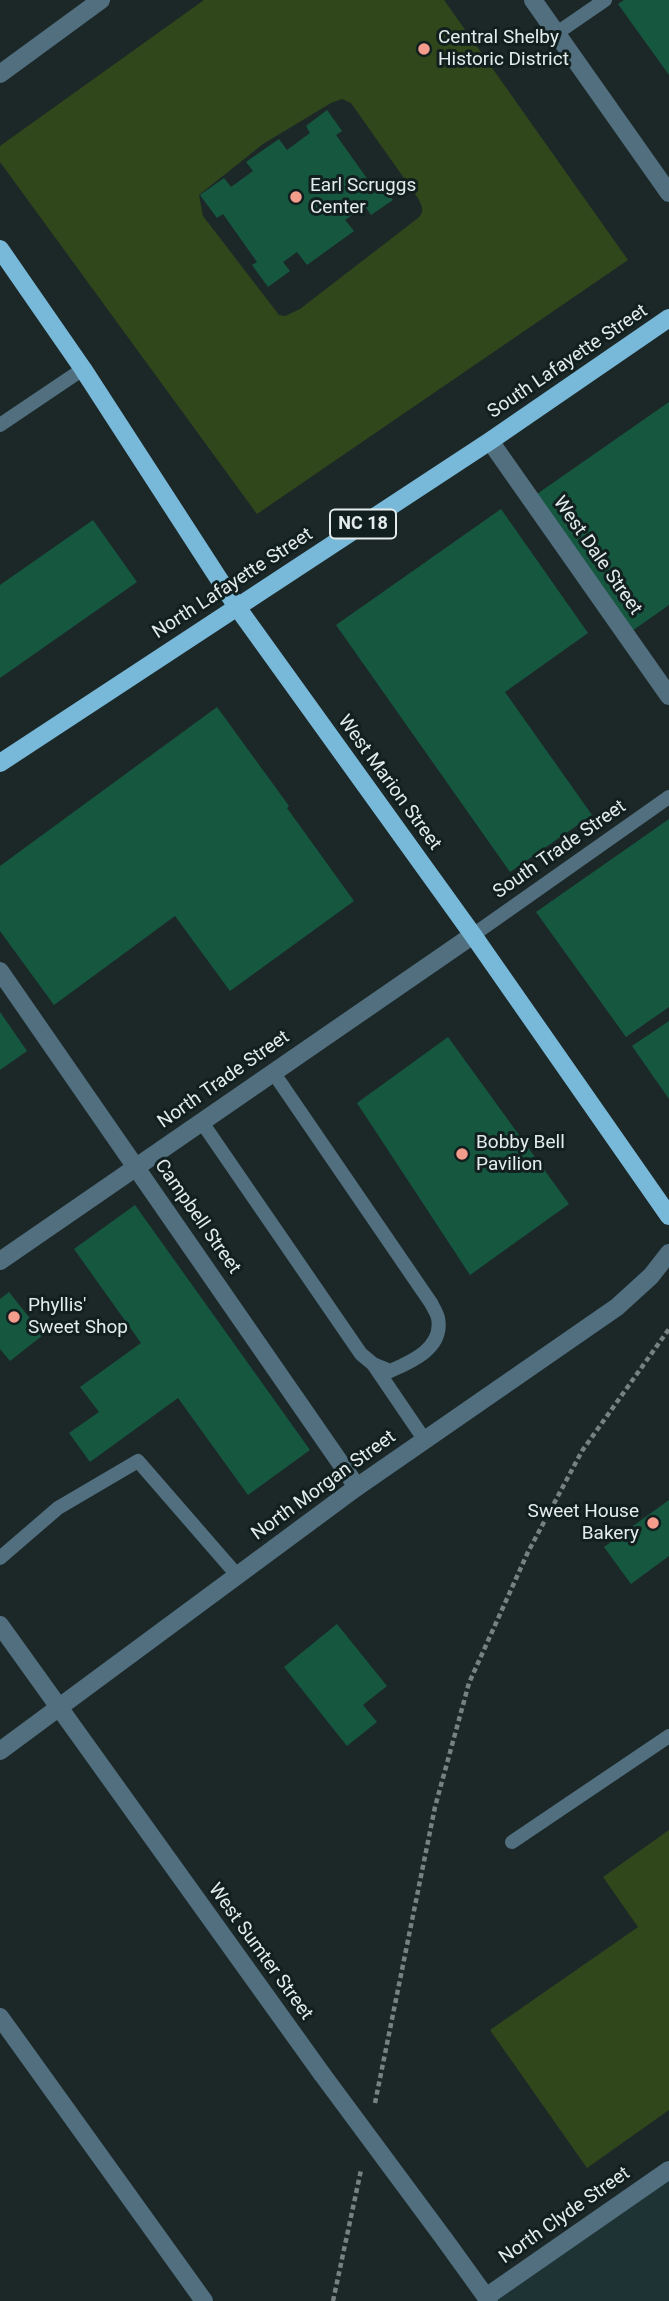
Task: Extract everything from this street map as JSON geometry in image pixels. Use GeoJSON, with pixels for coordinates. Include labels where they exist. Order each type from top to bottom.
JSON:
{"type":"FeatureCollection","features":[{"type":"Feature","properties":{"kind":"main road","name":"West Marion Street"},"geometry":{"type":"LineString","coordinates":[[0,249],[83,369],[237,607],[473,934],[669,1216]]}},
{"type":"Feature","properties":{"kind":"main road","name":"South Lafayette Street"},"geometry":{"type":"LineString","coordinates":[[490,441],[669,318]]}},
{"type":"Feature","properties":{"kind":"main road","name":"North Lafayette Street"},"geometry":{"type":"LineString","coordinates":[[0,763],[490,441]]}},
{"type":"Feature","properties":{"kind":"street"},"geometry":{"type":"LineString","coordinates":[[0,74],[101,0]]}},
{"type":"Feature","properties":{"kind":"street"},"geometry":{"type":"LineString","coordinates":[[533,0],[669,193]]}},
{"type":"Feature","properties":{"kind":"street","name":"West Dale Street"},"geometry":{"type":"LineString","coordinates":[[490,441],[669,696]]}},
{"type":"Feature","properties":{"kind":"street","name":"North Trade Street"},"geometry":{"type":"LineString","coordinates":[[0,1261],[473,934]]}},
{"type":"Feature","properties":{"kind":"street","name":"Campbell Street"},"geometry":{"type":"LineString","coordinates":[[0,971],[357,1487]]}},
{"type":"Feature","properties":{"kind":"street","name":"North Morgan Street"},"geometry":{"type":"LineString","coordinates":[[0,1751],[357,1487],[617,1307],[651,1276],[669,1253]]}},
{"type":"Feature","properties":{"kind":"street","name":"West Sumter Street"},"geometry":{"type":"LineString","coordinates":[[0,1625],[487,2299]]}},
{"type":"Feature","properties":{"kind":"street"},"geometry":{"type":"LineString","coordinates":[[0,2017],[204,2301]]}},
{"type":"Feature","properties":{"kind":"street","name":"North Clyde Street"},"geometry":{"type":"LineString","coordinates":[[487,2299],[669,2170]]}},
{"type":"Feature","properties":{"kind":"lane"},"geometry":{"type":"LineString","coordinates":[[557,33],[604,0]]}},
{"type":"Feature","properties":{"kind":"lane"},"geometry":{"type":"LineString","coordinates":[[0,425],[83,369]]}},
{"type":"Feature","properties":{"kind":"lane","name":"South Trade Street"},"geometry":{"type":"LineString","coordinates":[[473,934],[669,797]]}},
{"type":"Feature","properties":{"kind":"lane"},"geometry":{"type":"LineString","coordinates":[[272,1072],[431,1303],[438,1318],[437,1336],[429,1349],[411,1362],[390,1371],[373,1364]]}},
{"type":"Feature","properties":{"kind":"lane"},"geometry":{"type":"LineString","coordinates":[[201,1121],[361,1354],[373,1364],[424,1439]]}},
{"type":"Feature","properties":{"kind":"lane"},"geometry":{"type":"LineString","coordinates":[[0,1558],[58,1508],[138,1461],[237,1575]]}},
{"type":"Feature","properties":{"kind":"lane"},"geometry":{"type":"LineString","coordinates":[[512,1842],[669,1736]]}},
{"type":"Feature","properties":{"kind":"path"},"geometry":{"type":"LineString","coordinates":[[374,2104],[435,1807],[469,1683],[528,1552],[582,1451],[669,1329]]}},
{"type":"Feature","properties":{"kind":"path"},"geometry":{"type":"LineString","coordinates":[[333,2301],[363,2158]]}},
{"type":"Feature","properties":{"kind":"shaded area"},"geometry":{"type":"Polygon","coordinates":[[[669,2170],[669,2301],[489,2301],[669,2170]]]}},
{"type":"Feature","properties":{"kind":"green space"},"geometry":{"type":"Polygon","coordinates":[[[204,0],[444,0],[628,260],[257,514],[0,162],[0,146],[204,0]],[[342,99],[331,103],[263,144],[199,195],[203,216],[279,315],[285,316],[300,309],[422,213],[418,198],[351,103],[342,99]]]}},
{"type":"Feature","properties":{"kind":"green space"},"geometry":{"type":"Polygon","coordinates":[[[669,1830],[669,2110],[587,2168],[490,2030],[638,1927],[603,1877],[669,1830]]]}},
{"type":"Feature","properties":{"kind":"building"},"geometry":{"type":"Polygon","coordinates":[[[624,0],[669,0],[669,75],[618,4],[624,0]]]}},
{"type":"Feature","properties":{"kind":"building","name":"Earl Scruggs Center"},"geometry":{"type":"Polygon","coordinates":[[[327,110],[342,131],[336,135],[371,184],[378,179],[393,200],[371,215],[365,206],[345,220],[354,231],[307,265],[297,252],[283,262],[290,271],[268,287],[252,265],[257,262],[223,214],[217,218],[200,195],[224,178],[231,187],[253,171],[246,162],[279,139],[287,150],[310,133],[306,126],[327,110]]]}},
{"type":"Feature","properties":{"kind":"building"},"geometry":{"type":"Polygon","coordinates":[[[669,402],[669,605],[632,631],[537,494],[669,402]]]}},
{"type":"Feature","properties":{"kind":"building"},"geometry":{"type":"Polygon","coordinates":[[[501,509],[588,633],[505,692],[592,815],[510,872],[336,625],[501,509]]]}},
{"type":"Feature","properties":{"kind":"building"},"geometry":{"type":"Polygon","coordinates":[[[93,520],[137,582],[0,678],[0,585],[93,520]]]}},
{"type":"Feature","properties":{"kind":"building"},"geometry":{"type":"Polygon","coordinates":[[[217,707],[354,901],[230,991],[175,916],[54,1005],[0,931],[0,866],[217,707]]]}},
{"type":"Feature","properties":{"kind":"building"},"geometry":{"type":"Polygon","coordinates":[[[669,819],[669,1007],[626,1037],[536,912],[669,819]]]}},
{"type":"Feature","properties":{"kind":"building"},"geometry":{"type":"Polygon","coordinates":[[[0,1012],[27,1051],[0,1070],[0,1012]]]}},
{"type":"Feature","properties":{"kind":"building"},"geometry":{"type":"Polygon","coordinates":[[[669,1021],[669,1099],[632,1046],[669,1021]]]}},
{"type":"Feature","properties":{"kind":"building","name":"Bobby Bell Pavilion"},"geometry":{"type":"Polygon","coordinates":[[[448,1037],[569,1204],[470,1275],[357,1103],[448,1037]]]}},
{"type":"Feature","properties":{"kind":"building"},"geometry":{"type":"Polygon","coordinates":[[[135,1205],[310,1450],[248,1495],[178,1398],[90,1462],[69,1433],[99,1412],[80,1387],[141,1343],[74,1249],[135,1205]]]}},
{"type":"Feature","properties":{"kind":"building","name":"Phyllis' Sweet Shop"},"geometry":{"type":"Polygon","coordinates":[[[9,1292],[43,1335],[10,1361],[0,1349],[0,1299],[9,1292]]]}},
{"type":"Feature","properties":{"kind":"building","name":"Sweet House Bakery"},"geometry":{"type":"Polygon","coordinates":[[[669,1500],[669,1556],[631,1584],[604,1547],[669,1500]]]}},
{"type":"Feature","properties":{"kind":"building"},"geometry":{"type":"Polygon","coordinates":[[[337,1624],[387,1686],[363,1705],[377,1722],[347,1746],[284,1667],[337,1624]]]}},
{"type":"Feature","properties":{"kind":"place","name":"Central Shelby Historic District"},"geometry":{"type":"Point","coordinates":[424,49]}},
{"type":"Feature","properties":{"kind":"place","name":"Earl Scruggs Center"},"geometry":{"type":"Point","coordinates":[296,197]}},
{"type":"Feature","properties":{"kind":"place","name":"Bobby Bell Pavilion"},"geometry":{"type":"Point","coordinates":[462,1154]}},
{"type":"Feature","properties":{"kind":"place","name":"Phyllis' Sweet Shop"},"geometry":{"type":"Point","coordinates":[14,1317]}},
{"type":"Feature","properties":{"kind":"place","name":"Sweet House Bakery"},"geometry":{"type":"Point","coordinates":[653,1523]}}]}
